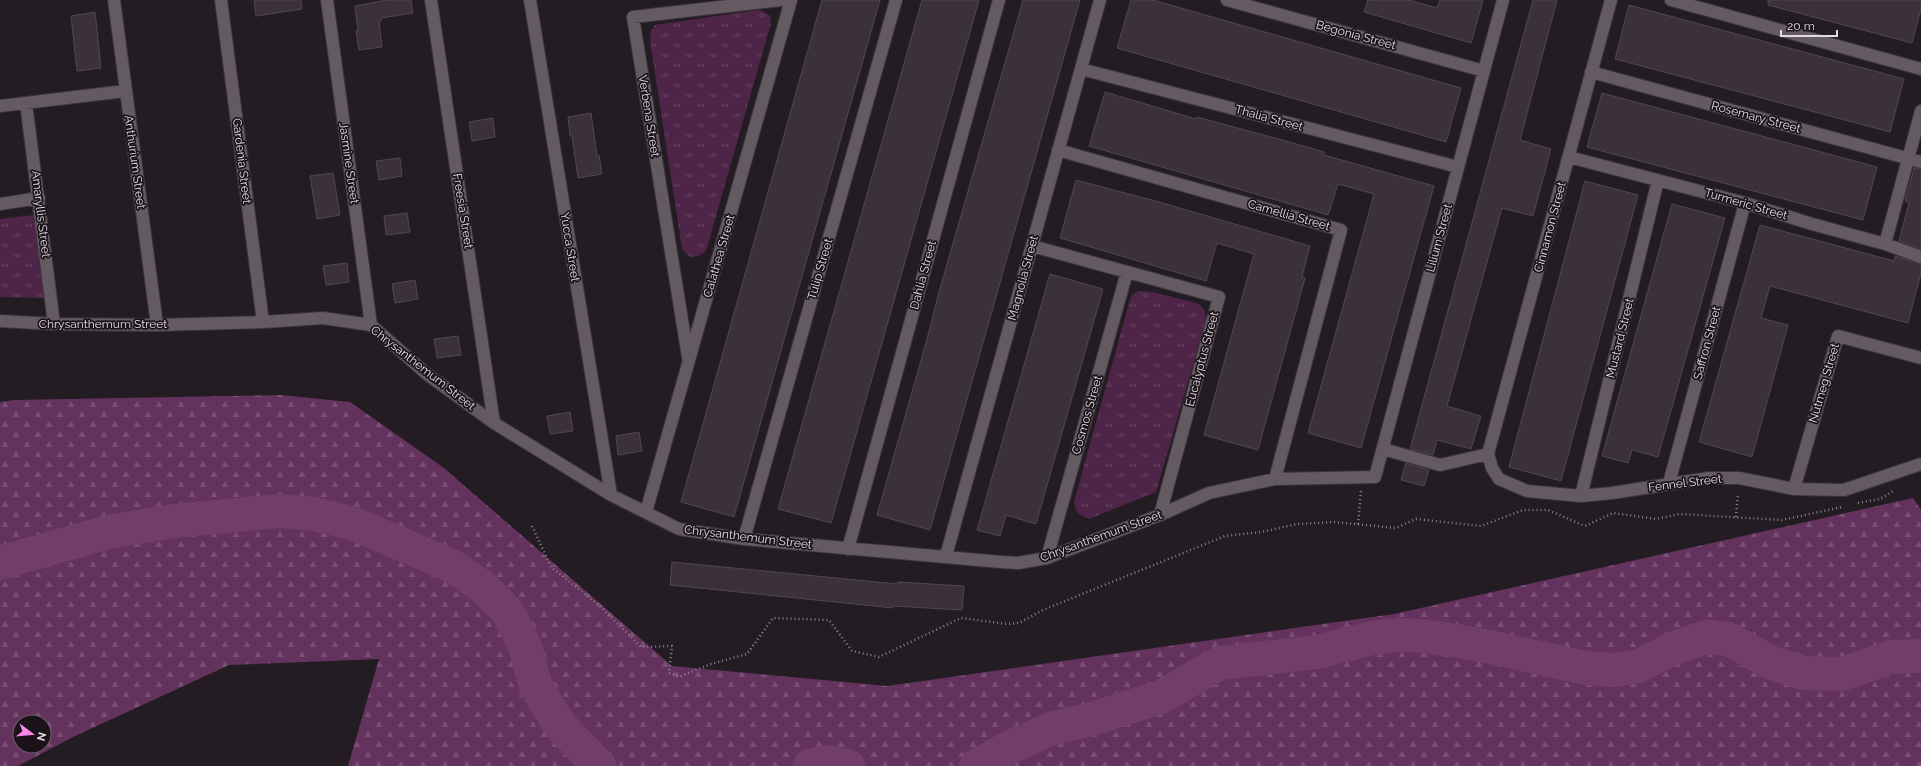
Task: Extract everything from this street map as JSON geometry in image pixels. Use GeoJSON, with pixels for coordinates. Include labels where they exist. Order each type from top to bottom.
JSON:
{"type":"FeatureCollection","features":[{"type":"Feature","properties":{"kind":"street","name":"Anthurium Street"},"geometry":{"type":"LineString","coordinates":[[114,0],[157,325]]}},
{"type":"Feature","properties":{"kind":"street","name":"Gardenia Street"},"geometry":{"type":"LineString","coordinates":[[221,0],[263,322]]}},
{"type":"Feature","properties":{"kind":"street","name":"Jasmine Street"},"geometry":{"type":"LineString","coordinates":[[327,0],[371,325]]}},
{"type":"Feature","properties":{"kind":"street","name":"Freesia Street"},"geometry":{"type":"LineString","coordinates":[[431,0],[494,423]]}},
{"type":"Feature","properties":{"kind":"street","name":"Yucca Street"},"geometry":{"type":"LineString","coordinates":[[530,0],[611,494]]}},
{"type":"Feature","properties":{"kind":"street","name":"Verbena Street"},"geometry":{"type":"LineString","coordinates":[[689,362],[633,17],[780,0]]}},
{"type":"Feature","properties":{"kind":"street","name":"Calathea Street"},"geometry":{"type":"LineString","coordinates":[[646,512],[792,0]]}},
{"type":"Feature","properties":{"kind":"street","name":"Tulip Street"},"geometry":{"type":"LineString","coordinates":[[744,539],[896,0]]}},
{"type":"Feature","properties":{"kind":"street","name":"Dahlia Street"},"geometry":{"type":"LineString","coordinates":[[848,549],[999,0]]}},
{"type":"Feature","properties":{"kind":"street","name":"Magnolia Street"},"geometry":{"type":"LineString","coordinates":[[946,556],[1100,0]]}},
{"type":"Feature","properties":{"kind":"street","name":"Begonia Street"},"geometry":{"type":"LineString","coordinates":[[1228,0],[1484,71]]}},
{"type":"Feature","properties":{"kind":"street","name":"Lilium Street"},"geometry":{"type":"LineString","coordinates":[[1369,477],[1382,449],[1503,0]]}},
{"type":"Feature","properties":{"kind":"street","name":"Cinnamon Street"},"geometry":{"type":"LineString","coordinates":[[1488,454],[1611,0]]}},
{"type":"Feature","properties":{"kind":"street"},"geometry":{"type":"LineString","coordinates":[[1671,0],[1921,69]]}},
{"type":"Feature","properties":{"kind":"street","name":"Thalia Street"},"geometry":{"type":"LineString","coordinates":[[1081,69],[1458,167]]}},
{"type":"Feature","properties":{"kind":"street","name":"Rosemary Street"},"geometry":{"type":"LineString","coordinates":[[1591,72],[1921,162]]}},
{"type":"Feature","properties":{"kind":"street"},"geometry":{"type":"LineString","coordinates":[[0,106],[125,91]]}},
{"type":"Feature","properties":{"kind":"street","name":"Amaryllis Street"},"geometry":{"type":"LineString","coordinates":[[26,103],[54,324]]}},
{"type":"Feature","properties":{"kind":"street"},"geometry":{"type":"LineString","coordinates":[[1885,244],[1921,111]]}},
{"type":"Feature","properties":{"kind":"street","name":"Camellia Street"},"geometry":{"type":"LineString","coordinates":[[1058,150],[1341,230],[1275,480]]}},
{"type":"Feature","properties":{"kind":"street","name":"Turmeric Street"},"geometry":{"type":"LineString","coordinates":[[1569,157],[1745,203],[1812,224],[1885,244],[1921,257]]}},
{"type":"Feature","properties":{"kind":"street","name":"Mustard Street"},"geometry":{"type":"LineString","coordinates":[[1581,496],[1658,180]]}},
{"type":"Feature","properties":{"kind":"street"},"geometry":{"type":"LineString","coordinates":[[0,204],[39,198]]}},
{"type":"Feature","properties":{"kind":"street","name":"Saffron Street"},"geometry":{"type":"LineString","coordinates":[[1669,483],[1745,203]]}},
{"type":"Feature","properties":{"kind":"street","name":"Eucalyptus Street"},"geometry":{"type":"LineString","coordinates":[[1032,246],[1219,297],[1160,515]]}},
{"type":"Feature","properties":{"kind":"street","name":"Cosmos Street"},"geometry":{"type":"LineString","coordinates":[[1047,558],[1127,272]]}},
{"type":"Feature","properties":{"kind":"street","name":"Chrysanthemum Street"},"geometry":{"type":"LineString","coordinates":[[0,321],[54,324],[157,325],[263,322],[323,318],[371,325],[428,375],[494,423],[611,494],[679,529],[744,539],[1018,563],[1047,558],[1160,515],[1209,493],[1275,480],[1369,477]]}},
{"type":"Feature","properties":{"kind":"street","name":"Nutmeg Street"},"geometry":{"type":"LineString","coordinates":[[1794,489],[1838,336],[1921,358]]}},
{"type":"Feature","properties":{"kind":"street"},"geometry":{"type":"LineString","coordinates":[[1382,449],[1440,465],[1488,454]]}},
{"type":"Feature","properties":{"kind":"street","name":"Fennel Street"},"geometry":{"type":"LineString","coordinates":[[1488,454],[1492,468],[1499,479],[1527,491],[1581,496],[1612,493],[1709,478],[1739,478],[1794,489],[1844,490],[1921,464]]}},
{"type":"Feature","properties":{"kind":"path"},"geometry":{"type":"LineString","coordinates":[[1358,524],[1369,477]]}},
{"type":"Feature","properties":{"kind":"path"},"geometry":{"type":"LineString","coordinates":[[1736,517],[1739,478]]}},
{"type":"Feature","properties":{"kind":"path"},"geometry":{"type":"LineString","coordinates":[[1858,503],[1880,499],[1897,489]]}},
{"type":"Feature","properties":{"kind":"path"},"geometry":{"type":"LineString","coordinates":[[532,526],[551,567],[600,606],[641,647],[672,646],[669,673],[682,676],[711,664],[748,654],[773,618],[829,620],[852,651],[879,657],[961,618],[1007,624],[1019,623],[1042,610],[1225,536],[1261,532],[1298,524],[1334,522],[1396,528],[1416,520],[1481,526],[1523,510],[1548,510],[1585,526],[1613,513],[1656,519],[1680,514],[1782,520],[1842,507]]}},
{"type":"Feature","properties":{"kind":"green space"},"geometry":{"type":"Polygon","coordinates":[[[758,10],[763,11],[770,16],[771,23],[706,251],[698,256],[690,257],[682,249],[650,41],[651,30],[655,25],[758,10]]]}},
{"type":"Feature","properties":{"kind":"green space"},"geometry":{"type":"Polygon","coordinates":[[[34,215],[44,298],[0,297],[0,219],[34,215]]]}},
{"type":"Feature","properties":{"kind":"green space"},"geometry":{"type":"Polygon","coordinates":[[[1139,291],[1152,292],[1196,303],[1204,310],[1206,320],[1156,492],[1089,519],[1078,513],[1074,502],[1129,303],[1132,295],[1139,291]]]}},
{"type":"Feature","properties":{"kind":"green space"},"geometry":{"type":"Polygon","coordinates":[[[281,395],[350,402],[444,468],[672,666],[887,686],[1394,614],[1913,498],[1921,510],[1921,766],[348,766],[379,659],[229,665],[52,748],[52,714],[12,714],[12,754],[41,754],[18,766],[0,766],[0,402],[14,400],[281,395]]]}},
{"type":"Feature","properties":{"kind":"building"},"geometry":{"type":"Polygon","coordinates":[[[254,0],[301,0],[302,9],[256,16],[254,0]]]}},
{"type":"Feature","properties":{"kind":"building"},"geometry":{"type":"Polygon","coordinates":[[[387,0],[411,0],[413,13],[381,18],[381,21],[379,22],[382,47],[359,50],[356,31],[358,31],[355,6],[387,0]]]}},
{"type":"Feature","properties":{"kind":"building"},"geometry":{"type":"Polygon","coordinates":[[[822,0],[880,0],[734,517],[681,502],[822,0]]]}},
{"type":"Feature","properties":{"kind":"building"},"geometry":{"type":"Polygon","coordinates":[[[922,0],[979,0],[831,523],[778,509],[922,0]]]}},
{"type":"Feature","properties":{"kind":"building"},"geometry":{"type":"Polygon","coordinates":[[[1023,0],[1080,0],[930,530],[877,515],[1023,0]]]}},
{"type":"Feature","properties":{"kind":"building"},"geometry":{"type":"Polygon","coordinates":[[[1131,0],[1153,0],[1461,88],[1446,142],[1117,48],[1131,0]]]}},
{"type":"Feature","properties":{"kind":"building"},"geometry":{"type":"Polygon","coordinates":[[[1368,0],[1409,0],[1437,8],[1440,0],[1483,0],[1471,43],[1364,12],[1368,0]]]}},
{"type":"Feature","properties":{"kind":"building"},"geometry":{"type":"Polygon","coordinates":[[[1533,0],[1557,0],[1520,140],[1551,149],[1533,216],[1502,208],[1447,406],[1481,416],[1471,449],[1437,440],[1433,455],[1410,449],[1533,0]]]}},
{"type":"Feature","properties":{"kind":"building"},"geometry":{"type":"Polygon","coordinates":[[[1768,0],[1921,0],[1921,9],[1912,43],[1768,5],[1768,0]]]}},
{"type":"Feature","properties":{"kind":"building"},"geometry":{"type":"Polygon","coordinates":[[[1629,5],[1904,79],[1890,132],[1615,59],[1629,5]]]}},
{"type":"Feature","properties":{"kind":"building"},"geometry":{"type":"Polygon","coordinates":[[[95,12],[101,68],[77,71],[71,16],[95,12]]]}},
{"type":"Feature","properties":{"kind":"building"},"geometry":{"type":"Polygon","coordinates":[[[1105,92],[1196,119],[1197,117],[1286,141],[1324,152],[1324,155],[1434,186],[1361,448],[1308,433],[1374,194],[1338,184],[1328,215],[1089,146],[1105,92]]]}},
{"type":"Feature","properties":{"kind":"building"},"geometry":{"type":"Polygon","coordinates":[[[1602,93],[1877,167],[1863,220],[1587,147],[1602,93]]]}},
{"type":"Feature","properties":{"kind":"building"},"geometry":{"type":"Polygon","coordinates":[[[591,113],[597,156],[599,155],[602,174],[578,178],[568,117],[591,113]]]}},
{"type":"Feature","properties":{"kind":"building"},"geometry":{"type":"Polygon","coordinates":[[[493,118],[495,137],[472,141],[469,122],[493,118]]]}},
{"type":"Feature","properties":{"kind":"building"},"geometry":{"type":"Polygon","coordinates":[[[400,158],[402,176],[379,180],[376,161],[400,158]]]}},
{"type":"Feature","properties":{"kind":"building"},"geometry":{"type":"Polygon","coordinates":[[[1914,168],[1921,169],[1921,249],[1899,241],[1909,203],[1905,201],[1914,168]]]}},
{"type":"Feature","properties":{"kind":"building"},"geometry":{"type":"Polygon","coordinates":[[[333,173],[340,215],[317,219],[310,176],[333,173]]]}},
{"type":"Feature","properties":{"kind":"building"},"geometry":{"type":"Polygon","coordinates":[[[1076,180],[1159,202],[1310,246],[1302,277],[1305,278],[1258,450],[1204,435],[1254,254],[1217,243],[1206,281],[1060,238],[1076,180]]]}},
{"type":"Feature","properties":{"kind":"building"},"geometry":{"type":"Polygon","coordinates":[[[1585,181],[1638,195],[1561,481],[1509,467],[1585,181]]]}},
{"type":"Feature","properties":{"kind":"building"},"geometry":{"type":"Polygon","coordinates":[[[1672,204],[1725,218],[1658,457],[1632,450],[1628,463],[1602,456],[1672,204]]]}},
{"type":"Feature","properties":{"kind":"building"},"geometry":{"type":"Polygon","coordinates":[[[407,213],[410,232],[386,235],[384,216],[407,213]]]}},
{"type":"Feature","properties":{"kind":"building"},"geometry":{"type":"Polygon","coordinates":[[[1760,225],[1894,261],[1895,256],[1921,264],[1921,273],[1908,323],[1770,286],[1761,318],[1788,325],[1752,457],[1699,442],[1760,225]]]}},
{"type":"Feature","properties":{"kind":"building"},"geometry":{"type":"Polygon","coordinates":[[[347,263],[349,282],[326,285],[323,266],[347,263]]]}},
{"type":"Feature","properties":{"kind":"building"},"geometry":{"type":"Polygon","coordinates":[[[1050,274],[1103,289],[1036,524],[1006,515],[1000,536],[977,530],[1050,274]]]}},
{"type":"Feature","properties":{"kind":"building"},"geometry":{"type":"Polygon","coordinates":[[[415,280],[418,299],[395,303],[392,284],[415,280]]]}},
{"type":"Feature","properties":{"kind":"building"},"geometry":{"type":"Polygon","coordinates":[[[458,336],[461,355],[437,358],[434,339],[458,336]]]}},
{"type":"Feature","properties":{"kind":"building"},"geometry":{"type":"Polygon","coordinates":[[[570,412],[573,431],[550,434],[547,416],[570,412]]]}},
{"type":"Feature","properties":{"kind":"building"},"geometry":{"type":"Polygon","coordinates":[[[639,432],[642,451],[618,455],[616,436],[639,432]]]}},
{"type":"Feature","properties":{"kind":"building"},"geometry":{"type":"Polygon","coordinates":[[[1406,463],[1429,470],[1424,486],[1401,480],[1406,463]]]}},
{"type":"Feature","properties":{"kind":"building"},"geometry":{"type":"Polygon","coordinates":[[[672,562],[898,584],[898,582],[964,586],[962,610],[893,606],[893,608],[670,585],[672,562]]]}},
{"type":"Feature","properties":{"kind":"waterway"},"geometry":{"type":"LineString","coordinates":[[0,563],[108,532],[173,521],[279,511],[314,514],[352,523],[452,566],[483,587],[508,612],[525,646],[536,687],[559,724],[599,766]]}},
{"type":"Feature","properties":{"kind":"waterway"},"geometry":{"type":"LineString","coordinates":[[976,766],[1012,746],[1053,728],[1088,720],[1161,697],[1220,663],[1316,652],[1372,638],[1398,635],[1423,636],[1486,646],[1585,668],[1615,670],[1639,666],[1674,648],[1706,637],[1728,639],[1772,663],[1803,673],[1842,674],[1891,657],[1921,656]]}},
{"type":"Feature","properties":{"kind":"waterway"},"geometry":{"type":"LineString","coordinates":[[810,766],[825,762],[848,766]]}}]}
